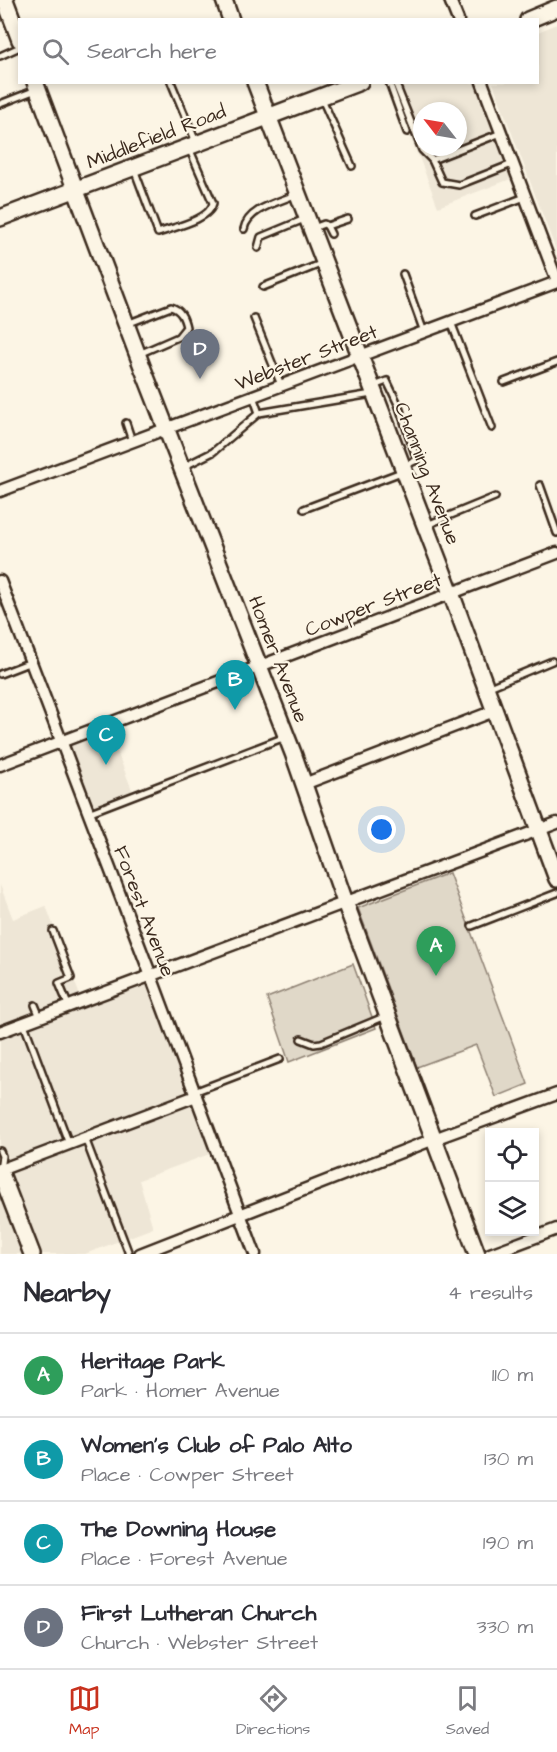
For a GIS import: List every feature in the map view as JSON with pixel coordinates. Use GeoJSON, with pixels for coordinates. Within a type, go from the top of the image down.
{"type":"FeatureCollection","features":[{"type":"Feature","properties":{"kind":"street"},"geometry":{"type":"LineString","coordinates":[[5,0],[18,35]]}},
{"type":"Feature","properties":{"kind":"street"},"geometry":{"type":"LineString","coordinates":[[224,0],[230,18]]}},
{"type":"Feature","properties":{"kind":"street"},"geometry":{"type":"LineString","coordinates":[[450,0],[457,18]]}},
{"type":"Feature","properties":{"kind":"street"},"geometry":{"type":"LineString","coordinates":[[533,18],[557,8]]}},
{"type":"Feature","properties":{"kind":"street","name":"Channing Avenue"},"geometry":{"type":"LineString","coordinates":[[256,84],[298,194],[315,224],[325,262],[557,879]]}},
{"type":"Feature","properties":{"kind":"street","name":"Middlefield Road"},"geometry":{"type":"LineString","coordinates":[[0,218],[355,84]]}},
{"type":"Feature","properties":{"kind":"street"},"geometry":{"type":"LineString","coordinates":[[483,84],[557,281]]}},
{"type":"Feature","properties":{"kind":"street","name":"Homer Avenue"},"geometry":{"type":"LineString","coordinates":[[36,86],[304,784],[345,903],[477,1254]]}},
{"type":"Feature","properties":{"kind":"street","name":"Webster Street"},"geometry":{"type":"LineString","coordinates":[[0,491],[557,281]]}},
{"type":"Feature","properties":{"kind":"street","name":"Cowper Street"},"geometry":{"type":"LineString","coordinates":[[0,765],[557,553]]}},
{"type":"Feature","properties":{"kind":"street","name":"Forest Avenue"},"geometry":{"type":"LineString","coordinates":[[0,581],[60,742],[152,976],[255,1254]]}},
{"type":"Feature","properties":{"kind":"street"},"geometry":{"type":"LineString","coordinates":[[304,784],[494,711]]}},
{"type":"Feature","properties":{"kind":"street"},"geometry":{"type":"LineString","coordinates":[[0,1032],[557,823]]}},
{"type":"Feature","properties":{"kind":"street"},"geometry":{"type":"LineString","coordinates":[[32,1254],[0,1170],[195,1094]]}},
{"type":"Feature","properties":{"kind":"street"},"geometry":{"type":"LineString","coordinates":[[142,1254],[434,1139],[557,1094]]}},
{"type":"Feature","properties":{"kind":"street"},"geometry":{"type":"LineString","coordinates":[[490,1254],[557,1229]]}},
{"type":"Feature","properties":{"kind":"lane"},"geometry":{"type":"LineString","coordinates":[[0,56],[18,48]]}},
{"type":"Feature","properties":{"kind":"lane"},"geometry":{"type":"LineString","coordinates":[[134,167],[158,233],[206,216],[213,207],[172,84]]}},
{"type":"Feature","properties":{"kind":"lane"},"geometry":{"type":"LineString","coordinates":[[390,84],[407,132]]}},
{"type":"Feature","properties":{"kind":"lane"},"geometry":{"type":"LineString","coordinates":[[396,84],[422,150],[432,160],[442,182],[459,185],[512,164]]}},
{"type":"Feature","properties":{"kind":"lane"},"geometry":{"type":"LineString","coordinates":[[0,104],[36,86]]}},
{"type":"Feature","properties":{"kind":"lane"},"geometry":{"type":"LineString","coordinates":[[321,97],[352,166]]}},
{"type":"Feature","properties":{"kind":"lane"},"geometry":{"type":"LineString","coordinates":[[432,160],[501,133]]}},
{"type":"Feature","properties":{"kind":"lane"},"geometry":{"type":"LineString","coordinates":[[244,229],[245,223],[254,213],[298,194]]}},
{"type":"Feature","properties":{"kind":"lane"},"geometry":{"type":"LineString","coordinates":[[475,216],[525,197]]}},
{"type":"Feature","properties":{"kind":"lane"},"geometry":{"type":"LineString","coordinates":[[258,248],[261,237],[348,219]]}},
{"type":"Feature","properties":{"kind":"lane"},"geometry":{"type":"LineString","coordinates":[[315,224],[331,234]]}},
{"type":"Feature","properties":{"kind":"lane"},"geometry":{"type":"LineString","coordinates":[[263,287],[325,262]]}},
{"type":"Feature","properties":{"kind":"lane"},"geometry":{"type":"LineString","coordinates":[[403,273],[424,332]]}},
{"type":"Feature","properties":{"kind":"lane"},"geometry":{"type":"LineString","coordinates":[[126,324],[171,308],[179,311],[184,321],[186,327],[178,337],[137,354]]}},
{"type":"Feature","properties":{"kind":"lane"},"geometry":{"type":"LineString","coordinates":[[254,318],[281,385]]}},
{"type":"Feature","properties":{"kind":"lane"},"geometry":{"type":"LineString","coordinates":[[451,322],[492,428]]}},
{"type":"Feature","properties":{"kind":"lane"},"geometry":{"type":"LineString","coordinates":[[504,382],[557,362]]}},
{"type":"Feature","properties":{"kind":"lane"},"geometry":{"type":"LineString","coordinates":[[182,468],[213,452],[259,413],[364,397],[374,390]]}},
{"type":"Feature","properties":{"kind":"lane"},"geometry":{"type":"LineString","coordinates":[[253,396],[259,413]]}},
{"type":"Feature","properties":{"kind":"lane"},"geometry":{"type":"LineString","coordinates":[[126,423],[132,441]]}},
{"type":"Feature","properties":{"kind":"lane"},"geometry":{"type":"LineString","coordinates":[[304,509],[404,469]]}},
{"type":"Feature","properties":{"kind":"lane"},"geometry":{"type":"LineString","coordinates":[[540,485],[557,533]]}},
{"type":"Feature","properties":{"kind":"lane"},"geometry":{"type":"LineString","coordinates":[[425,525],[495,497]]}},
{"type":"Feature","properties":{"kind":"lane"},"geometry":{"type":"LineString","coordinates":[[486,689],[552,661]]}},
{"type":"Feature","properties":{"kind":"lane"},"geometry":{"type":"LineString","coordinates":[[0,674],[31,662]]}},
{"type":"Feature","properties":{"kind":"lane"},"geometry":{"type":"LineString","coordinates":[[88,813],[286,737]]}},
{"type":"Feature","properties":{"kind":"lane"},"geometry":{"type":"LineString","coordinates":[[472,926],[557,893]]}},
{"type":"Feature","properties":{"kind":"lane"},"geometry":{"type":"LineString","coordinates":[[52,931],[71,978],[59,982],[69,1007]]}},
{"type":"Feature","properties":{"kind":"lane"},"geometry":{"type":"LineString","coordinates":[[35,1005],[40,1017]]}},
{"type":"Feature","properties":{"kind":"lane"},"geometry":{"type":"LineString","coordinates":[[301,1039],[314,1044],[321,1043],[387,1015]]}},
{"type":"Feature","properties":{"kind":"lane"},"geometry":{"type":"LineString","coordinates":[[24,1024],[69,1144]]}},
{"type":"Feature","properties":{"kind":"lane"},"geometry":{"type":"LineString","coordinates":[[195,1094],[280,1059]]}},
{"type":"Feature","properties":{"kind":"lane"},"geometry":{"type":"LineString","coordinates":[[85,1138],[129,1254]]}},
{"type":"Feature","properties":{"kind":"lane"},"geometry":{"type":"LineString","coordinates":[[0,1150],[2,1156],[0,1170]]}},
{"type":"Feature","properties":{"kind":"shaded area"},"geometry":{"type":"Polygon","coordinates":[[[557,24],[557,253],[493,84],[539,84],[539,32],[557,24]]]}},
{"type":"Feature","properties":{"kind":"shaded area"},"geometry":{"type":"Polygon","coordinates":[[[391,84],[480,84],[513,178],[438,207],[419,156],[467,156],[467,102],[413,102],[413,141],[391,84]]]}},
{"type":"Feature","properties":{"kind":"shaded area"},"geometry":{"type":"Polygon","coordinates":[[[107,726],[134,795],[88,813],[60,742],[107,726]]]}},
{"type":"Feature","properties":{"kind":"shaded area"},"geometry":{"type":"Polygon","coordinates":[[[449,873],[528,1084],[496,1097],[476,1045],[417,1067],[358,908],[449,873]]]}},
{"type":"Feature","properties":{"kind":"shaded area"},"geometry":{"type":"Polygon","coordinates":[[[0,885],[13,919],[46,906],[82,1001],[151,976],[215,1152],[139,1180],[153,1228],[85,1254],[0,1254],[0,885]]]}},
{"type":"Feature","properties":{"kind":"shaded area"},"geometry":{"type":"Polygon","coordinates":[[[353,964],[376,1028],[289,1062],[267,998],[353,964]]]}},
{"type":"Feature","properties":{"kind":"place","name":"First Lutheran Church"},"geometry":{"type":"Point","coordinates":[200,379]}},
{"type":"Feature","properties":{"kind":"place","name":"Women's Club of Palo Alto"},"geometry":{"type":"Point","coordinates":[235,710]}},
{"type":"Feature","properties":{"kind":"place","name":"The Downing House"},"geometry":{"type":"Point","coordinates":[106,765]}},
{"type":"Feature","properties":{"kind":"place","name":"Heritage Park"},"geometry":{"type":"Point","coordinates":[436,976]}}]}
